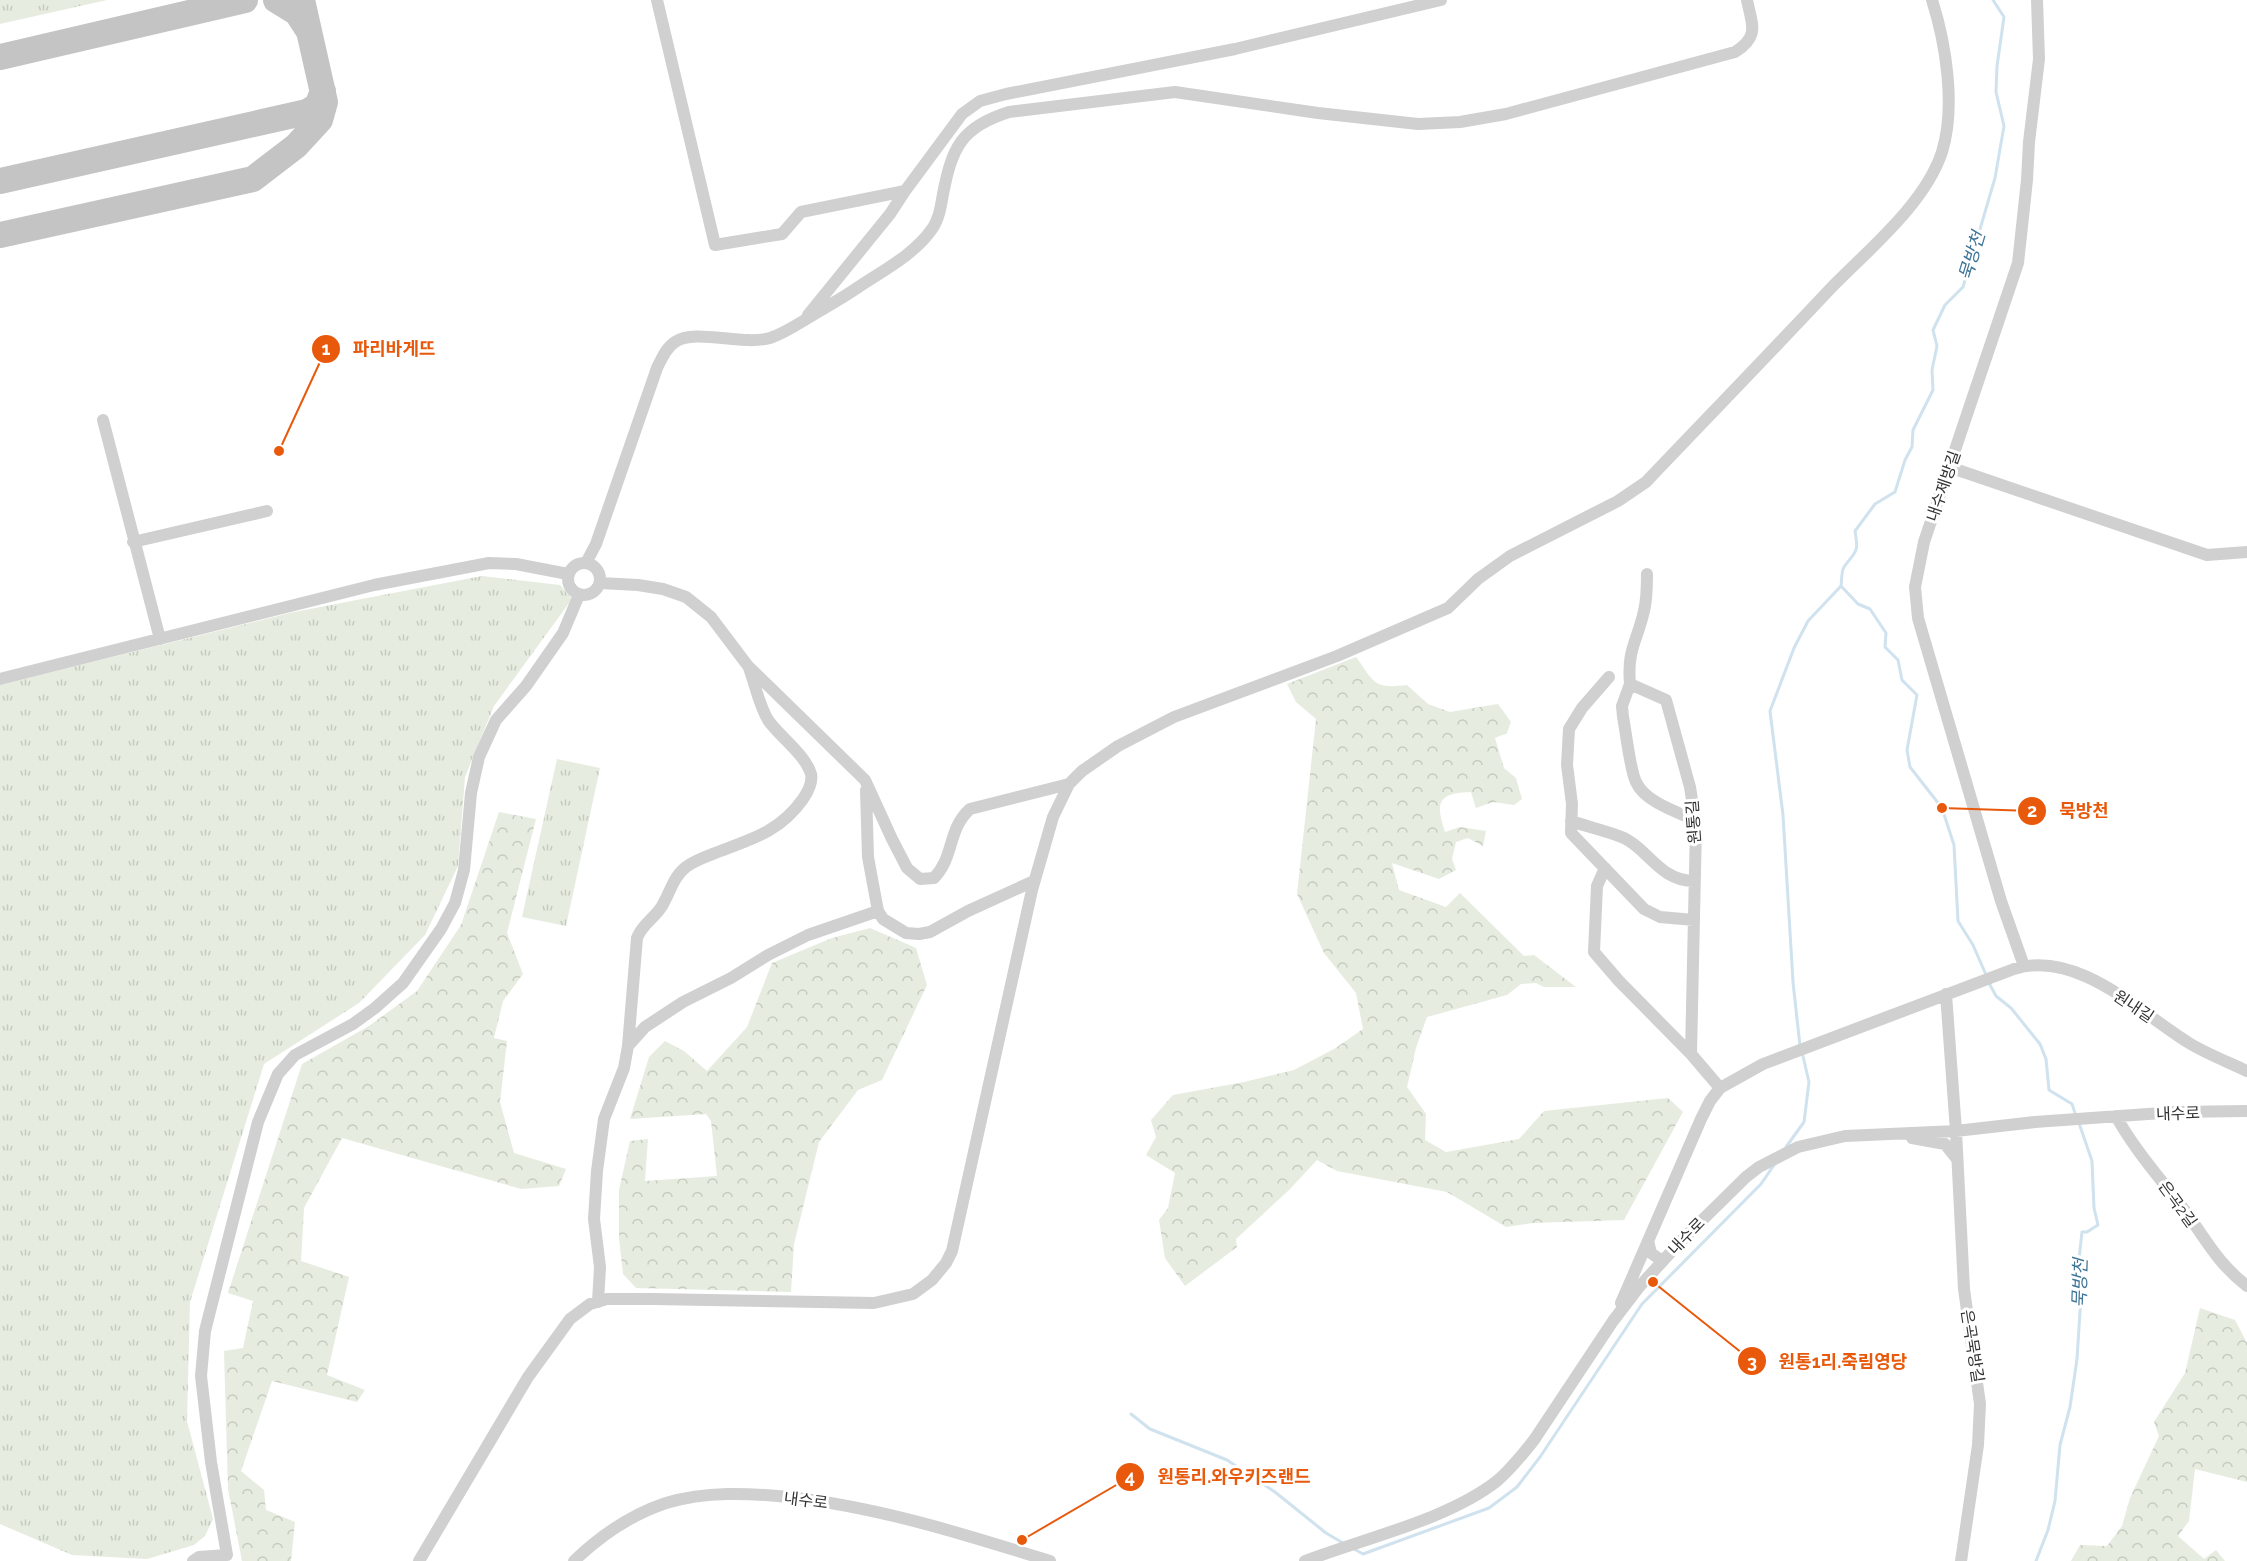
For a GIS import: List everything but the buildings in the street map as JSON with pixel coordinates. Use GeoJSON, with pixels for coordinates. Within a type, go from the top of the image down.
{"type":"FeatureCollection","features":[{"type":"Feature","properties":{"kind":"street"},"geometry":{"type":"LineString","coordinates":[[657,0],[715,245],[782,234],[801,212],[905,191]]}},
{"type":"Feature","properties":{"kind":"street"},"geometry":{"type":"LineString","coordinates":[[803,321],[890,214],[962,114],[980,101],[1235,49],[1442,0]]}},
{"type":"Feature","properties":{"kind":"street"},"geometry":{"type":"LineString","coordinates":[[586,563],[596,544],[657,368],[666,350],[676,341],[690,336],[756,341],[782,333],[850,293],[912,250],[934,227],[939,214],[948,165],[956,149],[969,132],[987,119],[1009,112],[1175,92],[1318,114],[1418,124],[1460,122],[1506,114],[1736,52],[1748,44],[1753,29],[1746,0]]}},
{"type":"Feature","properties":{"kind":"street"},"geometry":{"type":"LineString","coordinates":[[419,1561],[528,1377],[570,1319],[590,1304],[607,1299],[874,1303],[913,1294],[932,1280],[946,1263],[952,1251],[1034,881],[1053,817],[1069,784],[1082,771],[1118,746],[1174,717],[1336,656],[1448,608],[1478,579],[1510,556],[1618,501],[1647,482],[1896,223],[1932,175],[1942,152],[1946,131],[1948,84],[1940,25],[1932,0]]}},
{"type":"Feature","properties":{"kind":"street","name":"내수제방길"},"geometry":{"type":"LineString","coordinates":[[2019,968],[1918,618],[1915,587],[1919,560],[2012,286],[2021,244],[2028,180],[2029,142],[2039,59],[2037,0]]}},
{"type":"Feature","properties":{"kind":"street"},"geometry":{"type":"LineString","coordinates":[[103,420],[160,639]]}},
{"type":"Feature","properties":{"kind":"street"},"geometry":{"type":"LineString","coordinates":[[1949,467],[2207,555],[2247,552]]}},
{"type":"Feature","properties":{"kind":"street"},"geometry":{"type":"LineString","coordinates":[[134,542],[267,511]]}},
{"type":"Feature","properties":{"kind":"street"},"geometry":{"type":"LineString","coordinates":[[0,679],[374,585],[489,563],[516,564],[568,574]]}},
{"type":"Feature","properties":{"kind":"street"},"geometry":{"type":"LineString","coordinates":[[586,563],[591,564],[599,572],[600,583],[594,592],[579,595],[568,584],[568,574],[575,565],[586,563]]}},
{"type":"Feature","properties":{"kind":"street"},"geometry":{"type":"LineString","coordinates":[[1647,574],[1644,614],[1629,657],[1630,684],[1622,706],[1635,782],[1654,800],[1695,820]]}},
{"type":"Feature","properties":{"kind":"street"},"geometry":{"type":"LineString","coordinates":[[600,583],[663,589],[686,597],[711,617],[748,666],[865,780],[907,868],[920,879],[934,878],[943,869],[960,818],[970,808],[1069,784]]}},
{"type":"Feature","properties":{"kind":"street"},"geometry":{"type":"LineString","coordinates":[[193,1561],[199,1557],[227,1558],[211,1462],[201,1376],[205,1330],[258,1122],[278,1074],[289,1061],[313,1044],[352,1024],[375,1008],[403,983],[441,929],[455,903],[464,870],[471,793],[478,757],[496,720],[526,686],[563,633],[579,595]]}},
{"type":"Feature","properties":{"kind":"street"},"geometry":{"type":"LineString","coordinates":[[597,1302],[600,1267],[594,1219],[599,1161],[604,1119],[624,1068],[628,1046],[637,938],[640,928],[662,908],[675,879],[686,868],[706,856],[748,841],[775,827],[788,818],[806,794],[810,784],[811,774],[803,760],[768,718],[748,666]]}},
{"type":"Feature","properties":{"kind":"street"},"geometry":{"type":"LineString","coordinates":[[1608,677],[1582,708],[1569,729],[1567,765],[1572,804],[1571,833],[1574,839],[1644,909],[1660,917],[1694,920]]}},
{"type":"Feature","properties":{"kind":"street","name":"원통길"},"geometry":{"type":"LineString","coordinates":[[1630,684],[1666,700],[1690,787],[1695,820],[1691,1054]]}},
{"type":"Feature","properties":{"kind":"street"},"geometry":{"type":"LineString","coordinates":[[865,780],[868,856],[878,911],[883,919],[899,929],[906,933],[930,932],[968,911],[1034,881]]}},
{"type":"Feature","properties":{"kind":"street"},"geometry":{"type":"LineString","coordinates":[[1571,821],[1625,838],[1662,870],[1688,881],[1695,881]]}},
{"type":"Feature","properties":{"kind":"street"},"geometry":{"type":"LineString","coordinates":[[1605,868],[1597,886],[1594,952],[1619,981],[1691,1054],[1720,1088],[1701,1119],[1613,1321]]}},
{"type":"Feature","properties":{"kind":"street"},"geometry":{"type":"LineString","coordinates":[[628,1046],[645,1027],[683,1002],[731,978],[768,954],[808,935],[878,911]]}},
{"type":"Feature","properties":{"kind":"street","name":"원내길"},"geometry":{"type":"LineString","coordinates":[[1720,1088],[1763,1064],[1949,993],[2019,968],[2050,965],[2067,968],[2086,976],[2190,1043],[2247,1071]]}},
{"type":"Feature","properties":{"kind":"street","name":"은곡묵방길"},"geometry":{"type":"LineString","coordinates":[[1949,993],[1964,1289],[1980,1404],[1978,1445],[1961,1561]]}},
{"type":"Feature","properties":{"kind":"street","name":"내수로"},"geometry":{"type":"LineString","coordinates":[[1305,1561],[1411,1524],[1462,1503],[1497,1480],[1534,1440],[1613,1321],[1662,1261],[1734,1188],[1765,1164],[1806,1144],[1845,1136],[1956,1131],[2035,1122],[2112,1117],[2247,1111]]}},
{"type":"Feature","properties":{"kind":"street","name":"은곡2길"},"geometry":{"type":"LineString","coordinates":[[2112,1117],[2184,1209],[2217,1258],[2247,1286]]}},
{"type":"Feature","properties":{"kind":"street"},"geometry":{"type":"LineString","coordinates":[[1887,1134],[1945,1144],[1957,1159]]}},
{"type":"Feature","properties":{"kind":"street"},"geometry":{"type":"LineString","coordinates":[[1648,1241],[1651,1253],[1662,1261]]}},
{"type":"Feature","properties":{"kind":"street","name":"내수로"},"geometry":{"type":"LineString","coordinates":[[574,1561],[613,1528],[649,1509],[693,1497],[730,1494],[805,1499],[878,1511],[1050,1561]]}},
{"type":"Feature","properties":{"kind":"green space"},"geometry":{"type":"Polygon","coordinates":[[[0,0],[107,0],[0,24],[0,0]]]}},
{"type":"Feature","properties":{"kind":"green space"},"geometry":{"type":"Polygon","coordinates":[[[482,576],[560,585],[572,599],[494,706],[465,777],[458,866],[425,935],[359,1003],[264,1064],[190,1302],[187,1421],[213,1519],[205,1536],[194,1545],[147,1559],[72,1555],[0,1524],[0,685],[294,612],[482,576]]]}},
{"type":"Feature","properties":{"kind":"green space"},"geometry":{"type":"Polygon","coordinates":[[[1356,657],[1372,678],[1381,685],[1407,685],[1428,704],[1450,712],[1498,704],[1511,722],[1507,733],[1495,738],[1504,768],[1516,778],[1522,799],[1514,805],[1493,802],[1476,808],[1471,792],[1446,797],[1440,806],[1445,832],[1460,827],[1486,831],[1483,846],[1468,838],[1456,842],[1452,859],[1456,870],[1439,879],[1392,863],[1399,890],[1446,907],[1460,893],[1524,956],[1534,955],[1576,987],[1544,987],[1536,983],[1521,984],[1507,995],[1427,1017],[1416,1048],[1407,1087],[1426,1114],[1425,1140],[1446,1152],[1519,1139],[1544,1111],[1668,1098],[1683,1112],[1624,1220],[1533,1223],[1506,1227],[1447,1192],[1337,1171],[1317,1160],[1289,1190],[1236,1239],[1237,1247],[1185,1286],[1165,1258],[1159,1220],[1168,1208],[1175,1173],[1146,1155],[1156,1137],[1151,1120],[1173,1095],[1294,1070],[1334,1049],[1363,1029],[1356,993],[1324,953],[1297,894],[1316,719],[1296,702],[1287,684],[1356,657]]]}},
{"type":"Feature","properties":{"kind":"green space"},"geometry":{"type":"Polygon","coordinates":[[[557,759],[600,768],[566,926],[522,917],[557,759]]]}},
{"type":"Feature","properties":{"kind":"green space"},"geometry":{"type":"Polygon","coordinates":[[[499,812],[536,819],[507,933],[523,974],[503,1001],[494,1038],[507,1041],[500,1102],[514,1153],[566,1169],[559,1186],[521,1189],[342,1138],[304,1208],[301,1261],[349,1277],[327,1375],[365,1390],[357,1402],[272,1381],[241,1471],[264,1490],[266,1510],[295,1522],[291,1561],[242,1561],[228,1489],[224,1351],[243,1348],[253,1301],[228,1293],[302,1064],[369,1026],[417,991],[461,925],[499,812]]]}},
{"type":"Feature","properties":{"kind":"green space"},"geometry":{"type":"Polygon","coordinates":[[[870,928],[916,948],[927,985],[882,1080],[858,1090],[819,1142],[794,1244],[791,1292],[636,1288],[623,1274],[619,1238],[619,1190],[630,1141],[648,1139],[645,1181],[717,1176],[711,1121],[706,1114],[630,1119],[649,1057],[665,1041],[684,1051],[707,1071],[747,1027],[772,963],[832,938],[870,928]]]}},
{"type":"Feature","properties":{"kind":"green space"},"geometry":{"type":"Polygon","coordinates":[[[2200,1308],[2235,1320],[2247,1343],[2247,1482],[2195,1469],[2189,1521],[2178,1536],[2204,1559],[2216,1550],[2225,1561],[2071,1561],[2080,1545],[2107,1546],[2122,1526],[2130,1498],[2159,1436],[2154,1422],[2185,1373],[2200,1308]]]}},
{"type":"Feature","properties":{"kind":"waterway","name":"묵방천"},"geometry":{"type":"LineString","coordinates":[[1987,977],[1973,945],[1958,921],[1954,845],[1942,808],[1910,767],[1907,750],[1917,695],[1902,680],[1898,660],[1885,647],[1886,633],[1870,609],[1858,604],[1841,586],[1843,569],[1856,548],[1855,531],[1875,504],[1895,492],[1905,460],[1912,447],[1913,430],[1933,390],[1932,370],[1937,346],[1933,330],[1945,305],[1963,287],[1995,178],[2004,126],[1996,92],[2004,17],[1993,0]]}},
{"type":"Feature","properties":{"kind":"waterway"},"geometry":{"type":"LineString","coordinates":[[1800,1046],[1793,982],[1783,815],[1770,711],[1794,648],[1808,621],[1841,586]]}},
{"type":"Feature","properties":{"kind":"waterway","name":"묵방천"},"geometry":{"type":"LineString","coordinates":[[1989,983],[1996,996],[2011,1008],[2040,1044],[2046,1059],[2049,1090],[2072,1104],[2076,1116]]}},
{"type":"Feature","properties":{"kind":"waterway"},"geometry":{"type":"LineString","coordinates":[[1786,1147],[1804,1122],[1809,1082],[1802,1052]]}},
{"type":"Feature","properties":{"kind":"waterway","name":"묵방천"},"geometry":{"type":"LineString","coordinates":[[2036,1561],[2048,1530],[2055,1501],[2060,1445],[2070,1407],[2077,1359],[2082,1280],[2079,1259],[2082,1232],[2087,1232],[2098,1225],[2094,1208],[2092,1161],[2079,1123]]}},
{"type":"Feature","properties":{"kind":"waterway"},"geometry":{"type":"LineString","coordinates":[[1354,1549],[1363,1554],[1489,1508],[1517,1487],[1540,1457],[1642,1304],[1761,1184],[1774,1165]]}},
{"type":"Feature","properties":{"kind":"waterway"},"geometry":{"type":"LineString","coordinates":[[1131,1414],[1150,1429],[1227,1460],[1275,1492],[1326,1533],[1343,1543]]}},
{"type":"Feature","properties":{"kind":"taxiway"},"geometry":{"type":"LineString","coordinates":[[0,57],[245,0]]}},
{"type":"Feature","properties":{"kind":"taxiway"},"geometry":{"type":"LineString","coordinates":[[276,0],[297,13],[308,30]]}},
{"type":"Feature","properties":{"kind":"taxiway"},"geometry":{"type":"LineString","coordinates":[[0,235],[253,179],[296,146],[320,120],[325,102],[302,0]]}},
{"type":"Feature","properties":{"kind":"taxiway"},"geometry":{"type":"LineString","coordinates":[[0,181],[307,112],[317,106],[323,91]]}},
{"type":"Feature","properties":{"kind":"place","name":"파리바게뜨"},"geometry":{"type":"Point","coordinates":[279,451]}},
{"type":"Feature","properties":{"kind":"place","name":"묵방천"},"geometry":{"type":"Point","coordinates":[1942,808]}},
{"type":"Feature","properties":{"kind":"place","name":"원통1리.죽림영당"},"geometry":{"type":"Point","coordinates":[1653,1282]}},
{"type":"Feature","properties":{"kind":"place","name":"원통리.와우키즈랜드"},"geometry":{"type":"Point","coordinates":[1022,1540]}}]}
